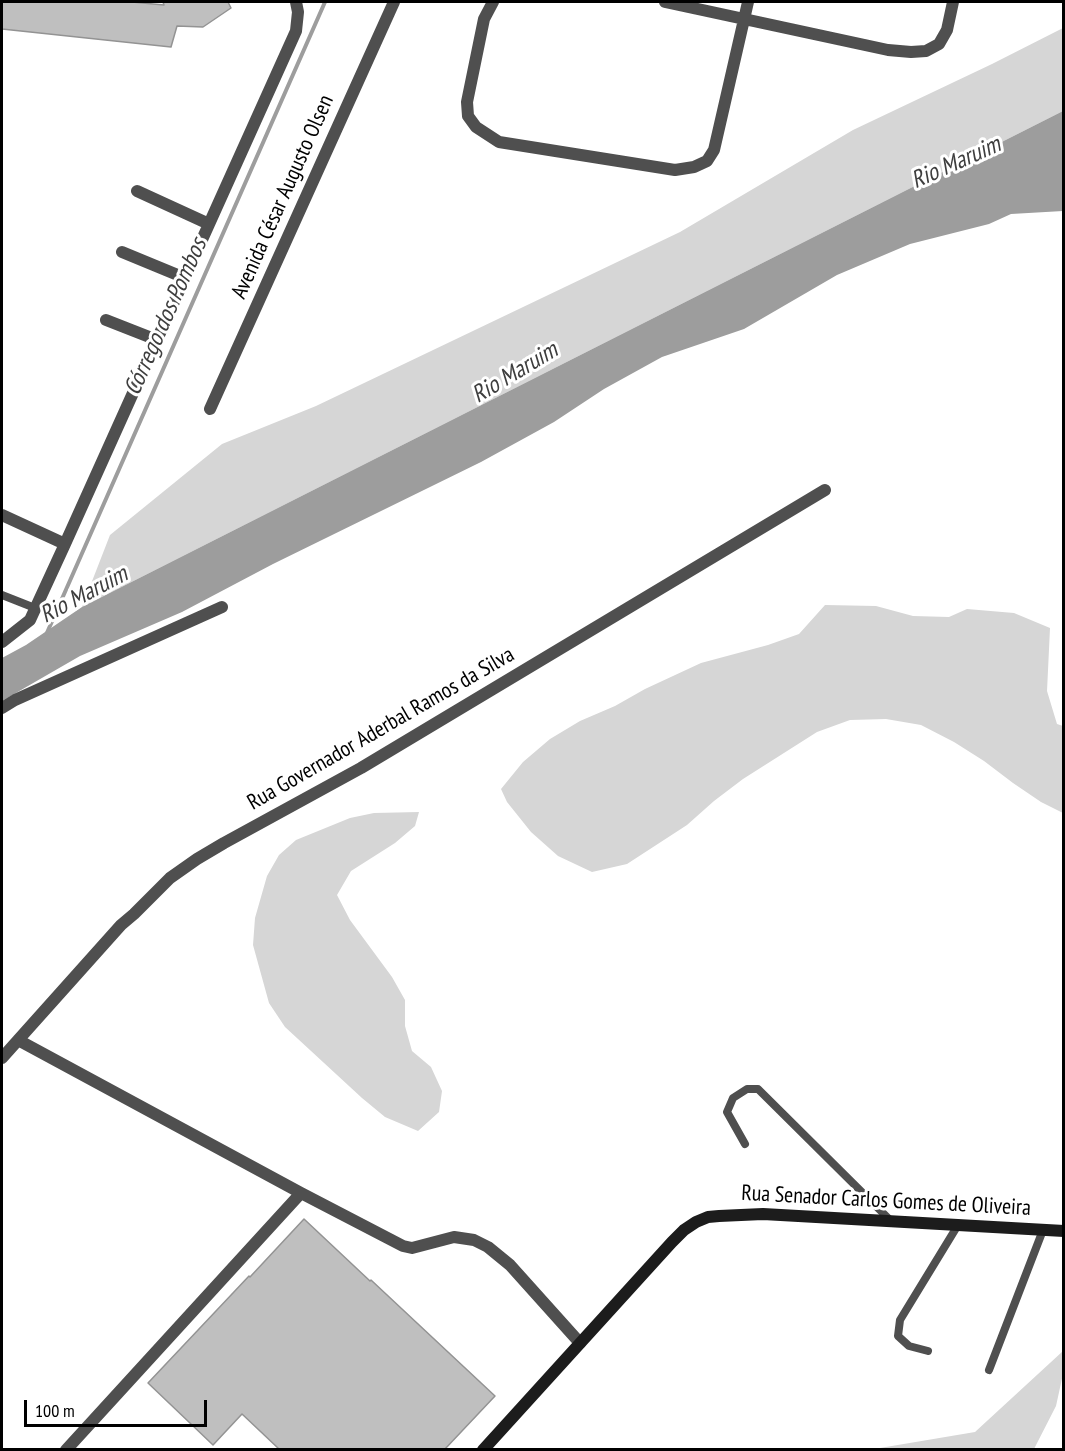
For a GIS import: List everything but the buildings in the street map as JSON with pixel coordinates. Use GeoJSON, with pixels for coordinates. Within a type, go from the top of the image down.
{"type":"FeatureCollection","features":[{"type":"Feature","properties":{"kind":"main road","name":"Rua Senador Carlos Gomes de Oliveira"},"geometry":{"type":"LineString","coordinates":[[483,1449],[672,1242],[684,1230],[708,1217],[763,1214],[1064,1231]]}},
{"type":"Feature","properties":{"kind":"street"},"geometry":{"type":"LineString","coordinates":[[4,637],[30,620],[65,544],[296,31],[298,12],[296,2]]}},
{"type":"Feature","properties":{"kind":"street","name":"Avenida César Augusto Olsen"},"geometry":{"type":"LineString","coordinates":[[210,410],[394,2]]}},
{"type":"Feature","properties":{"kind":"street"},"geometry":{"type":"LineString","coordinates":[[493,2],[484,19],[467,102],[468,116],[476,127],[499,142],[675,170],[694,167],[707,160],[714,150],[748,2]]}},
{"type":"Feature","properties":{"kind":"street"},"geometry":{"type":"LineString","coordinates":[[665,2],[888,50],[911,52],[926,51],[939,44],[947,30],[953,2]]}},
{"type":"Feature","properties":{"kind":"street"},"geometry":{"type":"LineString","coordinates":[[137,191],[209,224]]}},
{"type":"Feature","properties":{"kind":"street"},"geometry":{"type":"LineString","coordinates":[[123,252],[185,278]]}},
{"type":"Feature","properties":{"kind":"street"},"geometry":{"type":"LineString","coordinates":[[106,320],[157,340]]}},
{"type":"Feature","properties":{"kind":"street","name":"Rua Governador Aderbal Ramos da Silva"},"geometry":{"type":"LineString","coordinates":[[2,1058],[121,925],[170,878],[196,859],[371,762],[825,490]]}},
{"type":"Feature","properties":{"kind":"street"},"geometry":{"type":"LineString","coordinates":[[2,515],[65,544]]}},
{"type":"Feature","properties":{"kind":"street"},"geometry":{"type":"LineString","coordinates":[[2,708],[15,700],[222,607]]}},
{"type":"Feature","properties":{"kind":"street"},"geometry":{"type":"LineString","coordinates":[[18,1040],[403,1246],[412,1248],[454,1237],[474,1240],[510,1265],[580,1343]]}},
{"type":"Feature","properties":{"kind":"street"},"geometry":{"type":"LineString","coordinates":[[66,1449],[301,1193]]}},
{"type":"Feature","properties":{"kind":"lane"},"geometry":{"type":"LineString","coordinates":[[2,595],[35,608]]}},
{"type":"Feature","properties":{"kind":"lane"},"geometry":{"type":"LineString","coordinates":[[746,1144],[727,1112],[733,1098],[747,1089],[758,1089],[891,1221]]}},
{"type":"Feature","properties":{"kind":"lane"},"geometry":{"type":"LineString","coordinates":[[928,1351],[909,1346],[898,1336],[900,1320],[958,1225]]}},
{"type":"Feature","properties":{"kind":"lane"},"geometry":{"type":"LineString","coordinates":[[989,1370],[1043,1230]]}},
{"type":"Feature","properties":{"kind":"shaded area"},"geometry":{"type":"Polygon","coordinates":[[[1063,28],[1063,111],[82,607],[110,535],[222,444],[316,406],[680,232],[853,130],[1063,28]]]}},
{"type":"Feature","properties":{"kind":"shaded area"},"geometry":{"type":"Polygon","coordinates":[[[1063,111],[1063,211],[1011,214],[989,224],[910,244],[837,275],[744,329],[662,357],[604,389],[554,422],[481,462],[273,564],[182,612],[80,656],[2,701],[2,658],[26,645],[82,607],[1063,111]]]}},
{"type":"Feature","properties":{"kind":"shaded area"},"geometry":{"type":"Polygon","coordinates":[[[825,605],[876,606],[913,616],[949,617],[967,609],[1014,613],[1050,628],[1047,691],[1057,724],[1063,726],[1063,813],[1041,802],[954,742],[921,725],[886,719],[850,720],[817,732],[743,779],[687,825],[627,864],[592,872],[558,856],[531,832],[507,802],[501,789],[523,762],[550,739],[580,721],[701,663],[799,634],[825,605]]]}},
{"type":"Feature","properties":{"kind":"shaded area"},"geometry":{"type":"Polygon","coordinates":[[[419,812],[415,826],[395,843],[351,871],[337,895],[350,920],[392,977],[405,1000],[405,1026],[412,1051],[431,1067],[442,1091],[439,1112],[418,1131],[385,1117],[285,1027],[269,1003],[253,945],[255,918],[267,876],[279,855],[296,840],[350,818],[374,813],[419,812]]]}},
{"type":"Feature","properties":{"kind":"shaded area"},"geometry":{"type":"Polygon","coordinates":[[[1063,1351],[1063,1374],[1056,1406],[1034,1449],[874,1449],[975,1432],[1063,1351]]]}},
{"type":"Feature","properties":{"kind":"waterway","name":"Córrego dos Pombos"},"geometry":{"type":"LineString","coordinates":[[46,635],[325,2]]}},
{"type":"Feature","properties":{"kind":"water label","name":"Rio Maruim"},"geometry":{"type":"Point","coordinates":[956,163]}},
{"type":"Feature","properties":{"kind":"water label","name":"Rio Maruim"},"geometry":{"type":"Point","coordinates":[515,373]}},
{"type":"Feature","properties":{"kind":"water label","name":"Rio Maruim"},"geometry":{"type":"Point","coordinates":[84,595]}}]}
